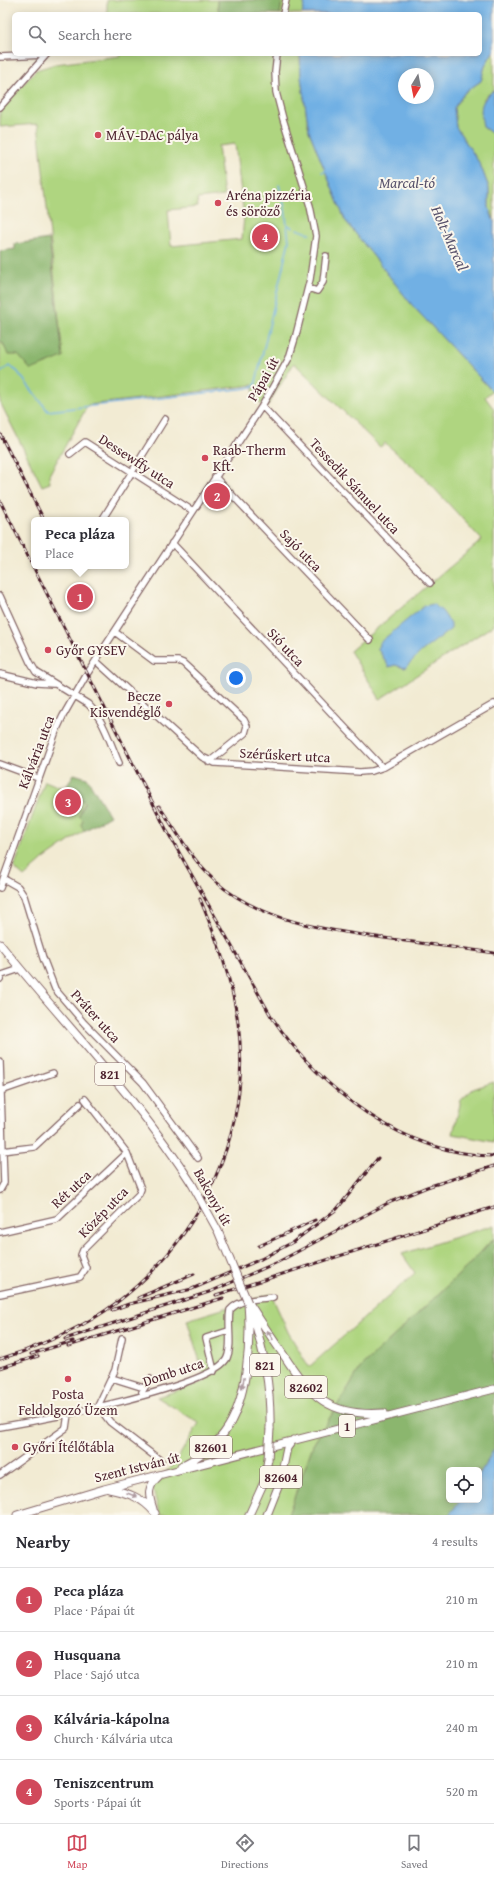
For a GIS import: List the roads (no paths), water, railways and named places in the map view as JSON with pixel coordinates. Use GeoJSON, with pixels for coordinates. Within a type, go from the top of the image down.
{"type":"FeatureCollection","features":[{"type":"Feature","properties":{"kind":"main road","name":"Bakonyi út"},"geometry":{"type":"LineString","coordinates":[[0,945],[142,1113],[171,1151],[192,1184],[218,1231],[248,1303],[259,1335],[267,1372],[270,1429],[268,1459],[264,1482],[249,1515]]}},
{"type":"Feature","properties":{"kind":"main road","name":"82602"},"geometry":{"type":"LineString","coordinates":[[248,1303],[297,1377],[322,1401],[337,1408],[353,1412],[371,1414],[400,1412]]}},
{"type":"Feature","properties":{"kind":"main road","name":"82601"},"geometry":{"type":"LineString","coordinates":[[164,1474],[205,1452],[217,1441],[230,1424],[237,1405],[248,1360],[250,1331],[248,1303]]}},
{"type":"Feature","properties":{"kind":"main road","name":"Szent István út"},"geometry":{"type":"LineString","coordinates":[[19,1515],[104,1489],[494,1389]]}},
{"type":"Feature","properties":{"kind":"main road","name":"82604"},"geometry":{"type":"LineString","coordinates":[[267,1515],[280,1482],[287,1448],[293,1440]]}},
{"type":"Feature","properties":{"kind":"main road"},"geometry":{"type":"LineString","coordinates":[[155,1514],[148,1492],[151,1485],[164,1474]]}},
{"type":"Feature","properties":{"kind":"main road"},"geometry":{"type":"LineString","coordinates":[[104,1489],[137,1497],[148,1504],[155,1514]]}},
{"type":"Feature","properties":{"kind":"street"},"geometry":{"type":"LineString","coordinates":[[283,12],[286,0]]}},
{"type":"Feature","properties":{"kind":"street"},"geometry":{"type":"LineString","coordinates":[[0,57],[23,56]]}},
{"type":"Feature","properties":{"kind":"street"},"geometry":{"type":"LineString","coordinates":[[0,107],[45,56]]}},
{"type":"Feature","properties":{"kind":"street","name":"Pápai út"},"geometry":{"type":"LineString","coordinates":[[87,674],[262,406],[289,358],[315,256],[315,222],[278,99],[275,72],[277,56]]}},
{"type":"Feature","properties":{"kind":"street"},"geometry":{"type":"LineString","coordinates":[[308,288],[317,291],[323,282],[326,256]]}},
{"type":"Feature","properties":{"kind":"street","name":"Tessedik Sámuel utca"},"geometry":{"type":"LineString","coordinates":[[262,406],[430,583]]}},
{"type":"Feature","properties":{"kind":"street"},"geometry":{"type":"LineString","coordinates":[[104,517],[164,419]]}},
{"type":"Feature","properties":{"kind":"street","name":"Dessewffy utca"},"geometry":{"type":"LineString","coordinates":[[70,454],[85,442],[193,510]]}},
{"type":"Feature","properties":{"kind":"street","name":"Sajó utca"},"geometry":{"type":"LineString","coordinates":[[215,478],[370,640]]}},
{"type":"Feature","properties":{"kind":"street","name":"Sió utca"},"geometry":{"type":"LineString","coordinates":[[172,543],[382,767]]}},
{"type":"Feature","properties":{"kind":"street"},"geometry":{"type":"LineString","coordinates":[[0,596],[36,672],[88,704],[94,710],[119,763]]}},
{"type":"Feature","properties":{"kind":"street"},"geometry":{"type":"LineString","coordinates":[[96,661],[209,762],[245,733],[247,726],[244,720],[183,663],[154,661],[115,632]]}},
{"type":"Feature","properties":{"kind":"street"},"geometry":{"type":"LineString","coordinates":[[0,674],[37,683],[55,684]]}},
{"type":"Feature","properties":{"kind":"street","name":"Kálvária utca"},"geometry":{"type":"LineString","coordinates":[[0,888],[38,778],[63,716],[87,674]]}},
{"type":"Feature","properties":{"kind":"street","name":"Szérűskert utca"},"geometry":{"type":"LineString","coordinates":[[209,762],[360,772],[372,771],[382,767],[494,704]]}},
{"type":"Feature","properties":{"kind":"street"},"geometry":{"type":"LineString","coordinates":[[0,764],[38,778]]}},
{"type":"Feature","properties":{"kind":"street","name":"Práter utca"},"geometry":{"type":"LineString","coordinates":[[4,879],[18,887],[24,896],[43,958],[56,989],[84,1023],[143,1083],[198,1158]]}},
{"type":"Feature","properties":{"kind":"street"},"geometry":{"type":"LineString","coordinates":[[0,979],[2,975],[20,970]]}},
{"type":"Feature","properties":{"kind":"street"},"geometry":{"type":"LineString","coordinates":[[0,1062],[4,1183],[0,1190]]}},
{"type":"Feature","properties":{"kind":"street"},"geometry":{"type":"LineString","coordinates":[[1,1091],[53,1074]]}},
{"type":"Feature","properties":{"kind":"street"},"geometry":{"type":"LineString","coordinates":[[85,1099],[128,1154]]}},
{"type":"Feature","properties":{"kind":"street"},"geometry":{"type":"LineString","coordinates":[[2,1151],[34,1147],[80,1104]]}},
{"type":"Feature","properties":{"kind":"street","name":"Rét utca"},"geometry":{"type":"LineString","coordinates":[[0,1232],[57,1219],[128,1154]]}},
{"type":"Feature","properties":{"kind":"street","name":"Közép utca"},"geometry":{"type":"LineString","coordinates":[[0,1294],[80,1277],[86,1268],[81,1255],[83,1250],[138,1194],[141,1189],[128,1154]]}},
{"type":"Feature","properties":{"kind":"street","name":"Domb utca"},"geometry":{"type":"LineString","coordinates":[[0,1427],[68,1414],[140,1395],[197,1378],[214,1371],[227,1359],[229,1349],[228,1331],[230,1310],[235,1304],[257,1298],[273,1297]]}},
{"type":"Feature","properties":{"kind":"street","name":"Domb utca"},"geometry":{"type":"LineString","coordinates":[[214,1371],[206,1338],[228,1331]]}},
{"type":"Feature","properties":{"kind":"street"},"geometry":{"type":"LineString","coordinates":[[122,1338],[112,1378],[98,1406],[110,1422],[161,1462]]}},
{"type":"Feature","properties":{"kind":"street","name":"Domb utca"},"geometry":{"type":"LineString","coordinates":[[112,1378],[144,1388]]}},
{"type":"Feature","properties":{"kind":"street","name":"Domb utca"},"geometry":{"type":"LineString","coordinates":[[140,1395],[150,1379]]}},
{"type":"Feature","properties":{"kind":"street"},"geometry":{"type":"LineString","coordinates":[[0,1475],[66,1428],[68,1414]]}},
{"type":"Feature","properties":{"kind":"water","name":"Marcal-tó"},"geometry":{"type":"Polygon","coordinates":[[[305,0],[494,0],[494,50],[485,66],[481,81],[465,92],[454,108],[456,127],[480,164],[489,188],[489,207],[494,222],[494,393],[412,305],[345,220],[309,131],[301,77],[300,56],[482,56],[482,12],[302,12],[305,0]]]}},
{"type":"Feature","properties":{"kind":"water"},"geometry":{"type":"Polygon","coordinates":[[[494,90],[494,135],[483,127],[481,110],[483,102],[494,90]]]}},
{"type":"Feature","properties":{"kind":"water"},"geometry":{"type":"Polygon","coordinates":[[[433,604],[442,611],[451,624],[451,629],[422,651],[405,668],[395,665],[389,667],[378,649],[379,643],[424,606],[433,604]]]}},
{"type":"Feature","properties":{"kind":"water"},"geometry":{"type":"Polygon","coordinates":[[[494,1449],[494,1515],[449,1515],[459,1503],[482,1503],[482,1470],[494,1449]]]}},
{"type":"Feature","properties":{"kind":"waterway"},"geometry":{"type":"LineString","coordinates":[[322,172],[326,171]]}},
{"type":"Feature","properties":{"kind":"waterway"},"geometry":{"type":"LineString","coordinates":[[0,373],[9,366],[17,371],[48,411],[255,386],[289,241],[285,209],[279,185]]}},
{"type":"Feature","properties":{"kind":"waterway"},"geometry":{"type":"LineString","coordinates":[[288,225],[293,228]]}},
{"type":"Feature","properties":{"kind":"waterway"},"geometry":{"type":"LineString","coordinates":[[297,229],[310,234]]}},
{"type":"Feature","properties":{"kind":"railway"},"geometry":{"type":"LineString","coordinates":[[0,434],[42,517]]}},
{"type":"Feature","properties":{"kind":"railway"},"geometry":{"type":"LineString","coordinates":[[0,501],[31,562]]}},
{"type":"Feature","properties":{"kind":"railway"},"geometry":{"type":"LineString","coordinates":[[34,569],[167,831],[271,1016],[291,1043],[314,1069],[339,1092],[367,1113],[396,1130],[427,1144],[460,1152],[494,1156]]}},
{"type":"Feature","properties":{"kind":"railway"},"geometry":{"type":"LineString","coordinates":[[159,806],[192,855],[207,873],[234,895],[254,907],[276,916],[322,928],[494,953]]}},
{"type":"Feature","properties":{"kind":"railway"},"geometry":{"type":"LineString","coordinates":[[17,1354],[56,1338],[93,1319],[116,1303],[146,1277],[173,1247],[196,1214],[214,1179],[228,1142],[237,1103],[241,1063],[238,1023],[232,991],[218,945],[200,899]]}},
{"type":"Feature","properties":{"kind":"railway"},"geometry":{"type":"LineString","coordinates":[[112,1310],[129,1304],[192,1289],[261,1259],[293,1242],[337,1209],[378,1158]]}},
{"type":"Feature","properties":{"kind":"railway"},"geometry":{"type":"LineString","coordinates":[[65,1339],[212,1291],[278,1262],[388,1203],[427,1187],[494,1166]]}},
{"type":"Feature","properties":{"kind":"railway"},"geometry":{"type":"LineString","coordinates":[[216,1295],[494,1207]]}},
{"type":"Feature","properties":{"kind":"railway"},"geometry":{"type":"LineString","coordinates":[[259,1246],[315,1220]]}},
{"type":"Feature","properties":{"kind":"railway"},"geometry":{"type":"LineString","coordinates":[[138,1298],[194,1274]]}},
{"type":"Feature","properties":{"kind":"railway"},"geometry":{"type":"LineString","coordinates":[[68,1346],[223,1298]]}},
{"type":"Feature","properties":{"kind":"railway"},"geometry":{"type":"LineString","coordinates":[[31,1354],[73,1341]]}},
{"type":"Feature","properties":{"kind":"railway"},"geometry":{"type":"LineString","coordinates":[[0,1359],[21,1352]]}},
{"type":"Feature","properties":{"kind":"railway"},"geometry":{"type":"LineString","coordinates":[[0,1368],[38,1356]]}},
{"type":"Feature","properties":{"kind":"place","name":"MÁV-DAC pálya"},"geometry":{"type":"Point","coordinates":[98,135]}},
{"type":"Feature","properties":{"kind":"place","name":"Aréna pizzéria és söröző"},"geometry":{"type":"Point","coordinates":[218,203]}},
{"type":"Feature","properties":{"kind":"place","name":"Teniszcentrum"},"geometry":{"type":"Point","coordinates":[265,237]}},
{"type":"Feature","properties":{"kind":"place","name":"Raab-Therm Kft."},"geometry":{"type":"Point","coordinates":[205,458]}},
{"type":"Feature","properties":{"kind":"place","name":"Husquana"},"geometry":{"type":"Point","coordinates":[217,496]}},
{"type":"Feature","properties":{"kind":"place","name":"Peca pláza"},"geometry":{"type":"Point","coordinates":[80,597]}},
{"type":"Feature","properties":{"kind":"place","name":"Győr GYSEV"},"geometry":{"type":"Point","coordinates":[48,650]}},
{"type":"Feature","properties":{"kind":"place","name":"Becze Kisvendéglő"},"geometry":{"type":"Point","coordinates":[169,704]}},
{"type":"Feature","properties":{"kind":"place","name":"Kálvária-kápolna"},"geometry":{"type":"Point","coordinates":[68,802]}},
{"type":"Feature","properties":{"kind":"place","name":"Posta Feldolgozó Üzem"},"geometry":{"type":"Point","coordinates":[68,1379]}},
{"type":"Feature","properties":{"kind":"place","name":"Győri Ítélőtábla"},"geometry":{"type":"Point","coordinates":[15,1447]}},
{"type":"Feature","properties":{"kind":"water label","name":"Holt-Marcal"},"geometry":{"type":"Point","coordinates":[450,238]}}]}
